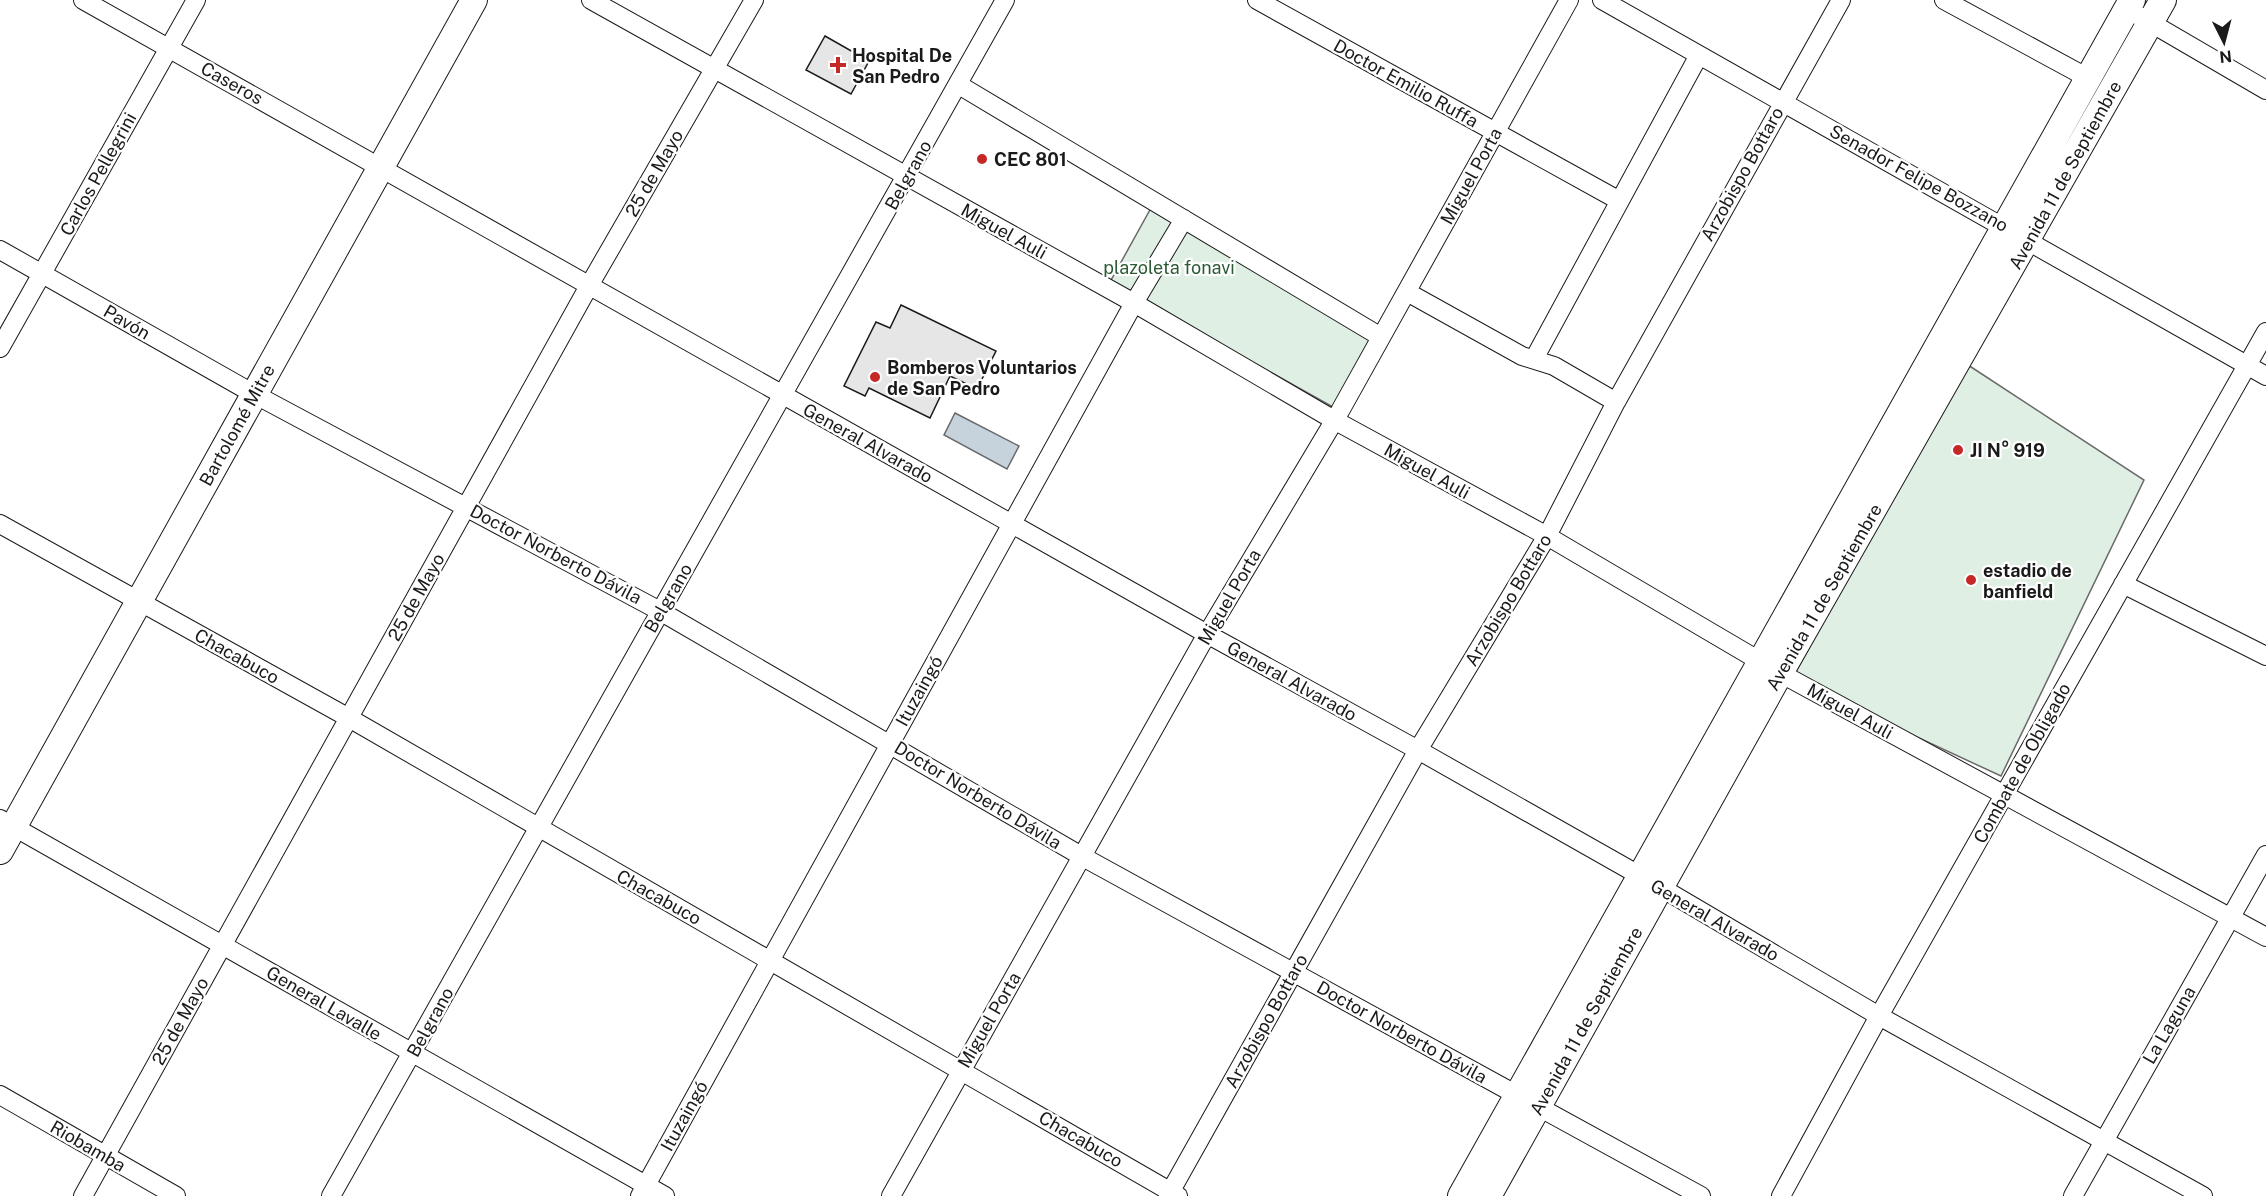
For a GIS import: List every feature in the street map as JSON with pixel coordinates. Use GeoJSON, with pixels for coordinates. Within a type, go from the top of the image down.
{"type":"FeatureCollection","features":[{"type":"Feature","properties":{"kind":"main road","name":"Bartolomé Mitre"},"geometry":{"type":"LineString","coordinates":[[0,851],[7,823],[139,602],[474,0]]}},
{"type":"Feature","properties":{"kind":"main road","name":"Avenida 11 de Septiembre"},"geometry":{"type":"LineString","coordinates":[[1770,668],[2029,240],[2163,0]]}},
{"type":"Feature","properties":{"kind":"main road","name":"Avenida 11 de Septiembre"},"geometry":{"type":"LineString","coordinates":[[1461,1196],[1527,1101],[1770,668],[2005,226],[2130,5]]}},
{"type":"Feature","properties":{"kind":"main road","name":"Avenida 11 de Septiembre"},"geometry":{"type":"LineString","coordinates":[[1488,1196],[1527,1101]]}},
{"type":"Feature","properties":{"kind":"street","name":"Caseros"},"geometry":{"type":"LineString","coordinates":[[83,0],[381,166]]}},
{"type":"Feature","properties":{"kind":"street","name":"Carlos Pellegrini"},"geometry":{"type":"LineString","coordinates":[[0,348],[196,0]]}},
{"type":"Feature","properties":{"kind":"street","name":"Miguel Auli"},"geometry":{"type":"LineString","coordinates":[[591,0],[1134,303],[1334,420],[1547,536],[1770,668],[2266,937]]}},
{"type":"Feature","properties":{"kind":"street","name":"25 de Mayo"},"geometry":{"type":"LineString","coordinates":[[82,1196],[590,284],[754,0]]}},
{"type":"Feature","properties":{"kind":"street","name":"Belgrano"},"geometry":{"type":"LineString","coordinates":[[331,1196],[536,828],[783,396],[1005,0]]}},
{"type":"Feature","properties":{"kind":"street","name":"Doctor Emilio Ruffa"},"geometry":{"type":"LineString","coordinates":[[1257,0],[1618,200]]}},
{"type":"Feature","properties":{"kind":"street","name":"Miguel Porta"},"geometry":{"type":"LineString","coordinates":[[891,1196],[960,1069],[1083,857],[1207,634],[1407,292],[1569,0]]}},
{"type":"Feature","properties":{"kind":"street","name":"Senador Felipe Bozzano"},"geometry":{"type":"LineString","coordinates":[[1602,0],[2005,226],[2266,376]]}},
{"type":"Feature","properties":{"kind":"street","name":"Arzobispo Bottaro"},"geometry":{"type":"LineString","coordinates":[[1172,1194],[1418,750],[1547,536],[1616,402],[1841,0]]}},
{"type":"Feature","properties":{"kind":"street"},"geometry":{"type":"LineString","coordinates":[[1944,0],[2088,78]]}},
{"type":"Feature","properties":{"kind":"street"},"geometry":{"type":"LineString","coordinates":[[2130,5],[2151,23],[2266,90]]}},
{"type":"Feature","properties":{"kind":"street"},"geometry":{"type":"LineString","coordinates":[[1534,359],[1618,200],[1699,55]]}},
{"type":"Feature","properties":{"kind":"street"},"geometry":{"type":"LineString","coordinates":[[959,84],[1381,337]]}},
{"type":"Feature","properties":{"kind":"street","name":"General Alvarado"},"geometry":{"type":"LineString","coordinates":[[381,166],[783,396],[1012,522],[1207,634],[1650,881],[1879,1016],[2203,1196]]}},
{"type":"Feature","properties":{"kind":"street","name":"Ituzaingó"},"geometry":{"type":"LineString","coordinates":[[643,1190],[1134,303],[1184,219]]}},
{"type":"Feature","properties":{"kind":"street","name":"Pavón"},"geometry":{"type":"LineString","coordinates":[[0,250],[254,394]]}},
{"type":"Feature","properties":{"kind":"street"},"geometry":{"type":"LineString","coordinates":[[1407,292],[1522,356],[1554,366],[1616,402]]}},
{"type":"Feature","properties":{"kind":"street","name":"Combate de Obligado"},"geometry":{"type":"LineString","coordinates":[[1781,1196],[1879,1016],[2266,332]]}},
{"type":"Feature","properties":{"kind":"street","name":"Doctor Norberto Dávila"},"geometry":{"type":"LineString","coordinates":[[254,394],[660,611],[1083,857],[1701,1196]]}},
{"type":"Feature","properties":{"kind":"street","name":"Chacabuco"},"geometry":{"type":"LineString","coordinates":[[0,524],[349,718],[536,828],[771,959],[1172,1194]]}},
{"type":"Feature","properties":{"kind":"street"},"geometry":{"type":"LineString","coordinates":[[2123,584],[2266,656]]}},
{"type":"Feature","properties":{"kind":"street","name":"General Lavalle"},"geometry":{"type":"LineString","coordinates":[[7,823],[412,1053],[643,1190],[665,1196]]}},
{"type":"Feature","properties":{"kind":"street","name":"La Laguna"},"geometry":{"type":"LineString","coordinates":[[2073,1196],[2266,855]]}},
{"type":"Feature","properties":{"kind":"street","name":"Riobamba"},"geometry":{"type":"LineString","coordinates":[[0,1095],[176,1196]]}},
{"type":"Feature","properties":{"kind":"green space","name":"plazoleta fonavi"},"geometry":{"type":"Polygon","coordinates":[[[1151,208],[1374,337],[1340,411],[1110,282],[1151,208]]]}},
{"type":"Feature","properties":{"kind":"green space","name":"estadio de banfield"},"geometry":{"type":"Polygon","coordinates":[[[1965,363],[2144,480],[2001,776],[1792,679],[1965,363]]]}},
{"type":"Feature","properties":{"kind":"shaded area"},"geometry":{"type":"Polygon","coordinates":[[[955,413],[1019,446],[1007,469],[944,435],[955,413]]]}},
{"type":"Feature","properties":{"kind":"building","name":"Hospital De San Pedro"},"geometry":{"type":"Polygon","coordinates":[[[825,36],[869,61],[851,94],[806,70],[825,36]]]}},
{"type":"Feature","properties":{"kind":"building"},"geometry":{"type":"Polygon","coordinates":[[[901,305],[996,351],[977,389],[950,376],[930,418],[869,388],[865,396],[844,386],[876,322],[890,328],[901,305]]]}},
{"type":"Feature","properties":{"kind":"place","name":"Hospital De San Pedro"},"geometry":{"type":"Point","coordinates":[838,65]}},
{"type":"Feature","properties":{"kind":"place","name":"CEC 801"},"geometry":{"type":"Point","coordinates":[982,159]}},
{"type":"Feature","properties":{"kind":"place","name":"Bomberos Voluntarios de San Pedro"},"geometry":{"type":"Point","coordinates":[875,377]}},
{"type":"Feature","properties":{"kind":"place","name":"JI N° 919"},"geometry":{"type":"Point","coordinates":[1958,450]}},
{"type":"Feature","properties":{"kind":"place","name":"estadio de banfield"},"geometry":{"type":"Point","coordinates":[1971,580]}}]}
